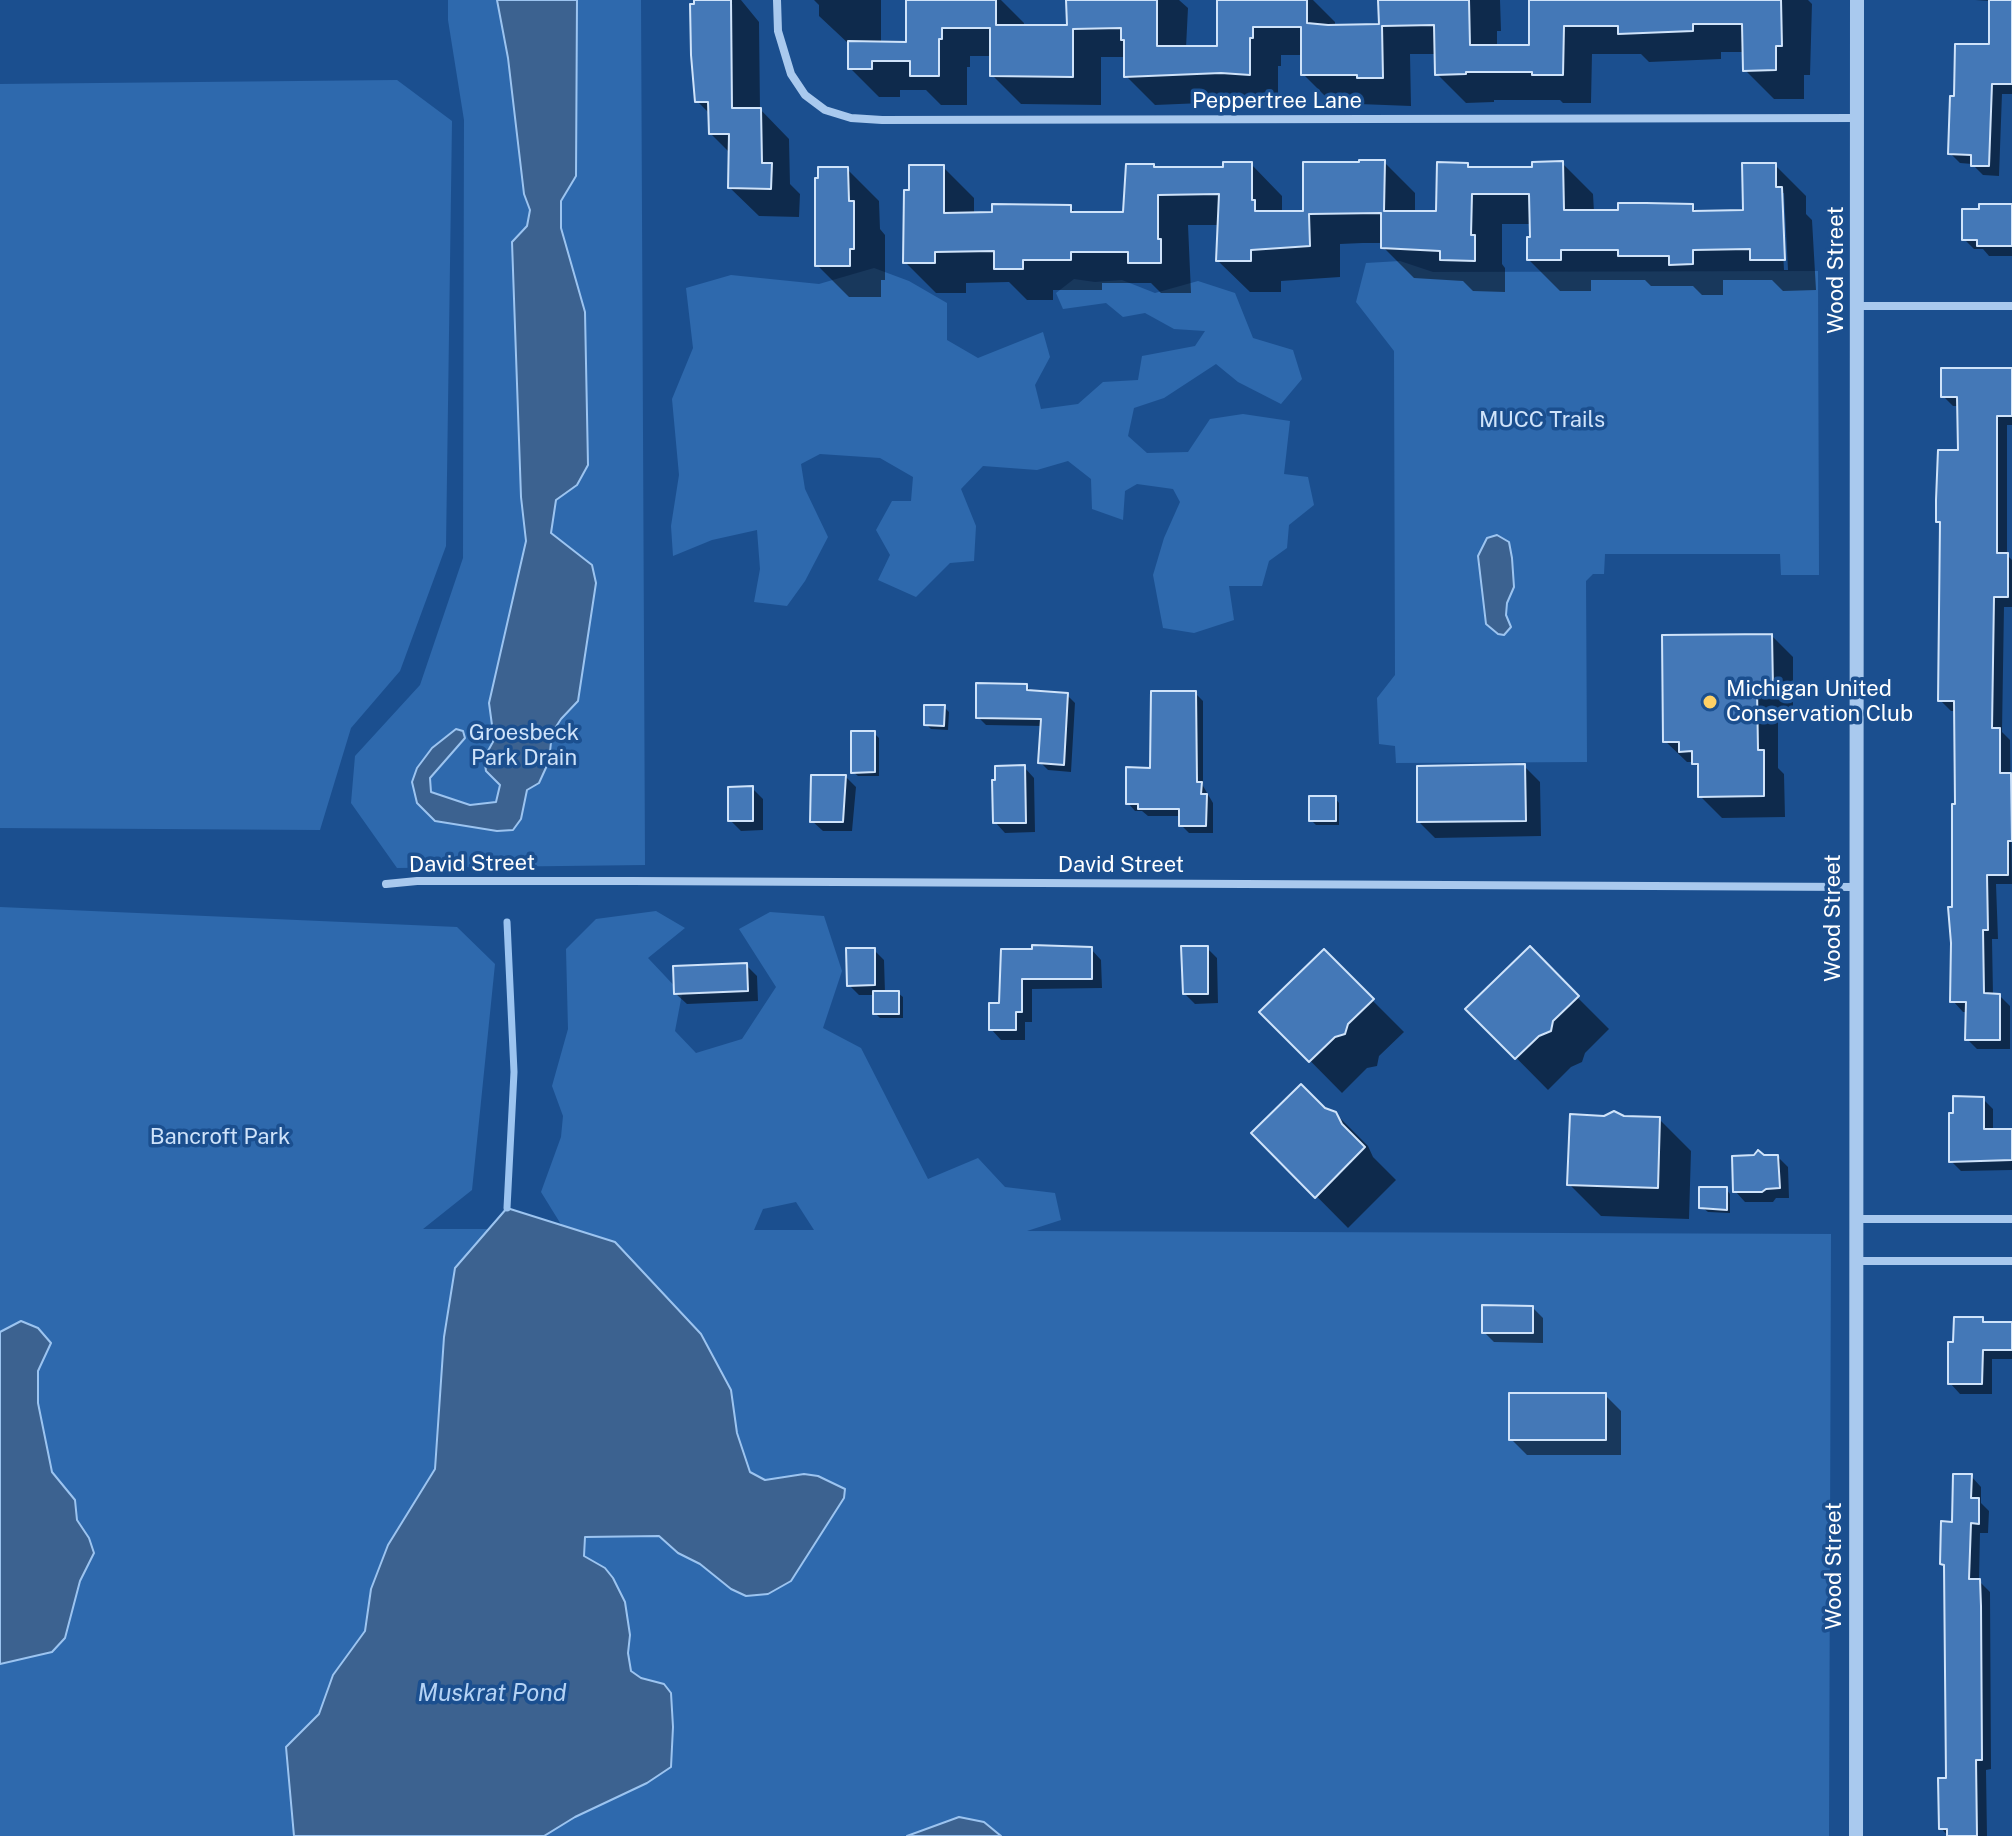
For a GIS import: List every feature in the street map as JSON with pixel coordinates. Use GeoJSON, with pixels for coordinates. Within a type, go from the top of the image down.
{"type":"FeatureCollection","features":[{"type":"Feature","properties":{"kind":"street","name":"Peppertree Lane"},"geometry":{"type":"LineString","coordinates":[[777,0],[778,31],[791,74],[805,95],[825,110],[851,118],[1856,118]]}},
{"type":"Feature","properties":{"kind":"street","name":"Wood Street"},"geometry":{"type":"LineString","coordinates":[[1856,1836],[1857,0]]}},
{"type":"Feature","properties":{"kind":"street"},"geometry":{"type":"LineString","coordinates":[[1858,306],[2012,306]]}},
{"type":"Feature","properties":{"kind":"street","name":"David Street"},"geometry":{"type":"LineString","coordinates":[[386,884],[417,881],[633,881],[1855,887]]}},
{"type":"Feature","properties":{"kind":"street"},"geometry":{"type":"LineString","coordinates":[[1857,1219],[2012,1219]]}},
{"type":"Feature","properties":{"kind":"street"},"geometry":{"type":"LineString","coordinates":[[1858,1261],[2012,1261]]}},
{"type":"Feature","properties":{"kind":"green space","name":"Groesbeck Park Drain"},"geometry":{"type":"Polygon","coordinates":[[[448,0],[641,0],[645,865],[397,868],[351,803],[355,756],[420,685],[463,558],[464,120],[448,20],[448,0]]]}},
{"type":"Feature","properties":{"kind":"green space"},"geometry":{"type":"Polygon","coordinates":[[[397,80],[452,121],[446,546],[400,671],[351,728],[320,830],[0,828],[0,84],[397,80]]]}},
{"type":"Feature","properties":{"kind":"green space","name":"MUCC Trails"},"geometry":{"type":"Polygon","coordinates":[[[1400,261],[1433,272],[1818,271],[1819,575],[1781,575],[1780,554],[1605,554],[1604,574],[1593,574],[1586,581],[1587,762],[1396,763],[1395,746],[1379,744],[1377,698],[1395,675],[1394,351],[1356,302],[1366,263],[1400,261]]]}},
{"type":"Feature","properties":{"kind":"green space"},"geometry":{"type":"Polygon","coordinates":[[[874,268],[909,281],[947,303],[947,340],[978,358],[1043,332],[1050,357],[1035,385],[1041,409],[1078,404],[1103,382],[1138,380],[1142,356],[1195,346],[1205,331],[1174,329],[1145,313],[1123,317],[1106,303],[1063,309],[1056,293],[1074,279],[1095,282],[1122,280],[1155,293],[1198,281],[1235,293],[1253,338],[1293,350],[1302,379],[1281,404],[1238,382],[1216,364],[1164,398],[1134,408],[1128,436],[1147,453],[1188,452],[1210,419],[1243,414],[1290,421],[1284,474],[1308,477],[1314,505],[1289,525],[1287,548],[1269,561],[1262,586],[1229,586],[1234,620],[1194,633],[1163,628],[1153,575],[1164,538],[1180,502],[1173,489],[1137,484],[1125,491],[1123,520],[1092,509],[1091,479],[1068,461],[1037,470],[983,466],[961,489],[976,526],[974,561],[950,563],[916,597],[878,580],[890,555],[876,530],[892,501],[911,501],[913,477],[880,458],[820,454],[801,464],[805,489],[828,537],[805,581],[787,606],[754,602],[760,569],[757,530],[712,540],[673,556],[671,526],[679,475],[672,399],[693,348],[686,288],[731,275],[819,284],[874,268]]]}},
{"type":"Feature","properties":{"kind":"green space","name":"Bancroft Park"},"geometry":{"type":"Polygon","coordinates":[[[0,907],[457,927],[495,964],[472,1190],[423,1229],[568,1229],[562,1226],[541,1192],[561,1137],[563,1116],[552,1086],[568,1029],[566,949],[596,919],[656,911],[685,928],[648,958],[682,994],[675,1031],[696,1053],[742,1039],[776,987],[739,929],[770,912],[824,916],[842,971],[823,1028],[861,1048],[928,1179],[978,1158],[1005,1187],[1055,1193],[1061,1220],[1027,1231],[1831,1234],[1829,1836],[0,1836],[0,907]],[[796,1202],[763,1209],[754,1230],[814,1230],[796,1202]]]}},
{"type":"Feature","properties":{"kind":"water"},"geometry":{"type":"Polygon","coordinates":[[[497,0],[577,0],[576,176],[561,201],[561,228],[585,312],[588,465],[577,485],[556,500],[551,533],[592,565],[596,583],[578,701],[552,733],[549,761],[539,783],[527,790],[521,819],[513,830],[497,831],[435,821],[417,803],[412,782],[417,768],[432,748],[456,729],[463,731],[465,738],[430,778],[431,792],[470,805],[496,802],[500,785],[486,771],[484,758],[494,740],[489,703],[526,541],[521,497],[512,242],[527,226],[530,210],[524,194],[508,58],[497,0]]]}},
{"type":"Feature","properties":{"kind":"water"},"geometry":{"type":"Polygon","coordinates":[[[1497,535],[1509,542],[1512,558],[1514,587],[1506,615],[1511,627],[1504,635],[1486,624],[1478,556],[1487,538],[1497,535]]]}},
{"type":"Feature","properties":{"kind":"water","name":"Muskrat Pond"},"geometry":{"type":"Polygon","coordinates":[[[507,1208],[615,1242],[701,1334],[731,1390],[737,1433],[750,1472],[765,1480],[804,1474],[818,1476],[845,1489],[844,1498],[791,1581],[768,1594],[746,1596],[731,1589],[700,1564],[678,1553],[659,1536],[585,1537],[584,1556],[605,1568],[625,1602],[631,1671],[641,1678],[664,1684],[671,1693],[671,1767],[647,1783],[575,1817],[544,1836],[294,1836],[286,1747],[319,1714],[333,1675],[365,1631],[371,1589],[388,1545],[435,1469],[444,1337],[455,1268],[507,1208]]]}},
{"type":"Feature","properties":{"kind":"water"},"geometry":{"type":"Polygon","coordinates":[[[21,1321],[38,1328],[51,1343],[38,1371],[38,1403],[52,1472],[75,1500],[77,1520],[89,1538],[94,1553],[80,1581],[65,1638],[52,1652],[0,1664],[0,1332],[21,1321]]]}},
{"type":"Feature","properties":{"kind":"water"},"geometry":{"type":"Polygon","coordinates":[[[959,1817],[984,1822],[1001,1836],[907,1836],[959,1817]]]}},
{"type":"Feature","properties":{"kind":"building"},"geometry":{"type":"Polygon","coordinates":[[[694,0],[731,0],[732,108],[761,108],[762,163],[772,163],[771,189],[728,188],[729,134],[709,134],[708,102],[695,102],[690,4],[694,4],[694,0]]]}},
{"type":"Feature","properties":{"kind":"building"},"geometry":{"type":"Polygon","coordinates":[[[906,0],[996,0],[996,25],[1067,25],[1066,0],[1157,0],[1157,46],[1217,46],[1217,0],[1307,0],[1307,23],[1328,25],[1379,24],[1378,0],[1469,0],[1470,45],[1529,45],[1529,0],[1781,0],[1782,46],[1776,46],[1776,70],[1743,71],[1742,24],[1693,24],[1693,31],[1618,34],[1618,26],[1564,26],[1563,75],[1466,72],[1435,75],[1434,25],[1382,26],[1383,78],[1357,78],[1357,75],[1301,75],[1301,27],[1253,27],[1250,75],[1221,73],[1124,77],[1121,28],[1073,29],[1073,77],[990,76],[990,28],[942,28],[939,76],[910,76],[910,61],[872,61],[872,69],[848,69],[848,41],[906,42],[906,0]]]}},
{"type":"Feature","properties":{"kind":"building"},"geometry":{"type":"Polygon","coordinates":[[[1989,0],[2012,0],[2012,84],[1992,84],[1989,166],[1971,166],[1971,155],[1948,154],[1955,44],[1989,44],[1989,0]]]}},
{"type":"Feature","properties":{"kind":"building"},"geometry":{"type":"Polygon","coordinates":[[[1385,160],[1384,211],[1436,211],[1437,162],[1468,163],[1468,167],[1532,167],[1532,162],[1563,161],[1564,210],[1618,210],[1618,203],[1646,203],[1693,204],[1693,211],[1743,210],[1742,163],[1776,163],[1776,187],[1782,187],[1785,260],[1750,260],[1750,249],[1693,250],[1693,264],[1669,265],[1669,256],[1618,256],[1618,250],[1561,250],[1561,260],[1527,260],[1529,194],[1472,194],[1471,235],[1475,235],[1475,261],[1440,260],[1440,251],[1381,248],[1381,213],[1309,214],[1310,246],[1251,250],[1251,261],[1216,261],[1219,194],[1158,195],[1161,263],[1128,263],[1128,252],[1071,252],[1071,260],[1023,260],[1023,269],[994,269],[994,251],[935,252],[935,263],[903,263],[904,190],[909,190],[909,165],[944,165],[944,213],[992,212],[992,204],[1071,205],[1071,212],[1123,212],[1126,164],[1223,167],[1223,162],[1252,162],[1255,211],[1303,211],[1303,162],[1385,160]]]}},
{"type":"Feature","properties":{"kind":"building"},"geometry":{"type":"Polygon","coordinates":[[[818,167],[848,167],[849,201],[854,201],[854,249],[850,249],[850,266],[815,266],[815,178],[818,178],[818,167]]]}},
{"type":"Feature","properties":{"kind":"building"},"geometry":{"type":"Polygon","coordinates":[[[1979,204],[2012,204],[2012,246],[1977,246],[1977,240],[1962,240],[1962,209],[1979,209],[1979,204]]]}},
{"type":"Feature","properties":{"kind":"building"},"geometry":{"type":"Polygon","coordinates":[[[1941,368],[2012,368],[2012,416],[1997,416],[1997,553],[2008,553],[2008,597],[1994,597],[1992,728],[2000,728],[2000,773],[2011,773],[2012,841],[2008,841],[2008,875],[1987,875],[1988,930],[1983,930],[1984,993],[2000,994],[2000,1040],[1965,1040],[1966,1002],[1950,1002],[1948,907],[1952,907],[1952,804],[1955,804],[1954,701],[1938,701],[1940,522],[1936,522],[1936,500],[1938,450],[1958,450],[1957,397],[1941,397],[1941,368]]]}},
{"type":"Feature","properties":{"kind":"building","name":"Michigan United Conservation Club"},"geometry":{"type":"Polygon","coordinates":[[[1772,634],[1773,688],[1757,688],[1758,750],[1764,750],[1764,796],[1698,797],[1698,764],[1692,764],[1692,751],[1679,752],[1679,742],[1663,742],[1662,635],[1772,634]]]}},
{"type":"Feature","properties":{"kind":"building"},"geometry":{"type":"Polygon","coordinates":[[[976,683],[1027,684],[1027,690],[1068,693],[1064,765],[1038,763],[1041,719],[976,718],[976,683]]]}},
{"type":"Feature","properties":{"kind":"building"},"geometry":{"type":"Polygon","coordinates":[[[1151,691],[1196,691],[1197,782],[1202,782],[1201,794],[1207,794],[1206,826],[1179,826],[1179,809],[1138,809],[1138,804],[1126,804],[1126,767],[1150,768],[1151,691]]]}},
{"type":"Feature","properties":{"kind":"building"},"geometry":{"type":"Polygon","coordinates":[[[924,705],[945,705],[944,726],[924,725],[924,705]]]}},
{"type":"Feature","properties":{"kind":"building"},"geometry":{"type":"Polygon","coordinates":[[[851,731],[875,731],[875,772],[851,773],[851,731]]]}},
{"type":"Feature","properties":{"kind":"building"},"geometry":{"type":"Polygon","coordinates":[[[1525,764],[1526,821],[1417,822],[1417,766],[1525,764]]]}},
{"type":"Feature","properties":{"kind":"building"},"geometry":{"type":"Polygon","coordinates":[[[1025,765],[1026,823],[993,823],[992,780],[995,780],[995,766],[1025,765]]]}},
{"type":"Feature","properties":{"kind":"building"},"geometry":{"type":"Polygon","coordinates":[[[811,775],[846,775],[843,822],[810,822],[811,775]]]}},
{"type":"Feature","properties":{"kind":"building"},"geometry":{"type":"Polygon","coordinates":[[[753,786],[753,821],[728,821],[728,787],[753,786]]]}},
{"type":"Feature","properties":{"kind":"building"},"geometry":{"type":"Polygon","coordinates":[[[1309,796],[1336,796],[1336,821],[1309,821],[1309,796]]]}},
{"type":"Feature","properties":{"kind":"building"},"geometry":{"type":"Polygon","coordinates":[[[1032,945],[1092,947],[1092,979],[1022,979],[1022,1012],[1016,1012],[1016,1030],[989,1030],[989,1003],[999,1003],[1001,949],[1032,949],[1032,945]]]}},
{"type":"Feature","properties":{"kind":"building"},"geometry":{"type":"Polygon","coordinates":[[[1181,946],[1208,946],[1208,994],[1183,994],[1181,946]]]}},
{"type":"Feature","properties":{"kind":"building"},"geometry":{"type":"Polygon","coordinates":[[[1530,946],[1579,996],[1553,1021],[1551,1031],[1539,1036],[1515,1059],[1465,1009],[1530,946]]]}},
{"type":"Feature","properties":{"kind":"building"},"geometry":{"type":"Polygon","coordinates":[[[846,948],[875,948],[875,985],[847,986],[846,948]]]}},
{"type":"Feature","properties":{"kind":"building"},"geometry":{"type":"Polygon","coordinates":[[[1324,949],[1374,999],[1348,1024],[1345,1034],[1335,1037],[1309,1062],[1259,1012],[1324,949]]]}},
{"type":"Feature","properties":{"kind":"building"},"geometry":{"type":"Polygon","coordinates":[[[747,963],[748,991],[674,994],[673,966],[747,963]]]}},
{"type":"Feature","properties":{"kind":"building"},"geometry":{"type":"Polygon","coordinates":[[[873,991],[899,991],[899,1014],[873,1014],[873,991]]]}},
{"type":"Feature","properties":{"kind":"building"},"geometry":{"type":"Polygon","coordinates":[[[1301,1084],[1325,1108],[1336,1112],[1342,1124],[1365,1147],[1315,1198],[1251,1133],[1301,1084]]]}},
{"type":"Feature","properties":{"kind":"building"},"geometry":{"type":"Polygon","coordinates":[[[1953,1096],[1984,1097],[1984,1129],[2012,1129],[2012,1160],[1949,1162],[1949,1113],[1953,1113],[1953,1096]]]}},
{"type":"Feature","properties":{"kind":"building"},"geometry":{"type":"Polygon","coordinates":[[[1614,1111],[1624,1116],[1660,1117],[1658,1188],[1567,1185],[1570,1114],[1604,1116],[1614,1111]]]}},
{"type":"Feature","properties":{"kind":"building"},"geometry":{"type":"Polygon","coordinates":[[[1758,1150],[1764,1155],[1778,1155],[1780,1188],[1762,1192],[1733,1192],[1732,1156],[1754,1155],[1758,1150]]]}},
{"type":"Feature","properties":{"kind":"building"},"geometry":{"type":"Polygon","coordinates":[[[1699,1187],[1727,1187],[1727,1210],[1699,1208],[1699,1187]]]}},
{"type":"Feature","properties":{"kind":"building"},"geometry":{"type":"Polygon","coordinates":[[[1482,1305],[1533,1306],[1533,1333],[1482,1333],[1482,1305]]]}},
{"type":"Feature","properties":{"kind":"building"},"geometry":{"type":"Polygon","coordinates":[[[1954,1317],[1983,1317],[1983,1322],[2012,1322],[2012,1350],[1983,1350],[1982,1384],[1948,1384],[1948,1342],[1953,1342],[1954,1317]]]}},
{"type":"Feature","properties":{"kind":"building"},"geometry":{"type":"Polygon","coordinates":[[[1509,1393],[1606,1393],[1606,1440],[1509,1440],[1509,1393]]]}},
{"type":"Feature","properties":{"kind":"building"},"geometry":{"type":"Polygon","coordinates":[[[1953,1474],[1972,1474],[1971,1498],[1979,1498],[1979,1524],[1971,1523],[1969,1579],[1980,1579],[1981,1606],[1982,1760],[1976,1760],[1977,1836],[1947,1836],[1947,1829],[1939,1829],[1938,1778],[1946,1778],[1941,1521],[1952,1522],[1953,1474]]]}},
{"type":"Feature","properties":{"kind":"waterway"},"geometry":{"type":"LineString","coordinates":[[507,922],[514,1072],[507,1208]]}},
{"type":"Feature","properties":{"kind":"place","name":"Michigan United Conservation Club"},"geometry":{"type":"Point","coordinates":[1710,702]}}]}
